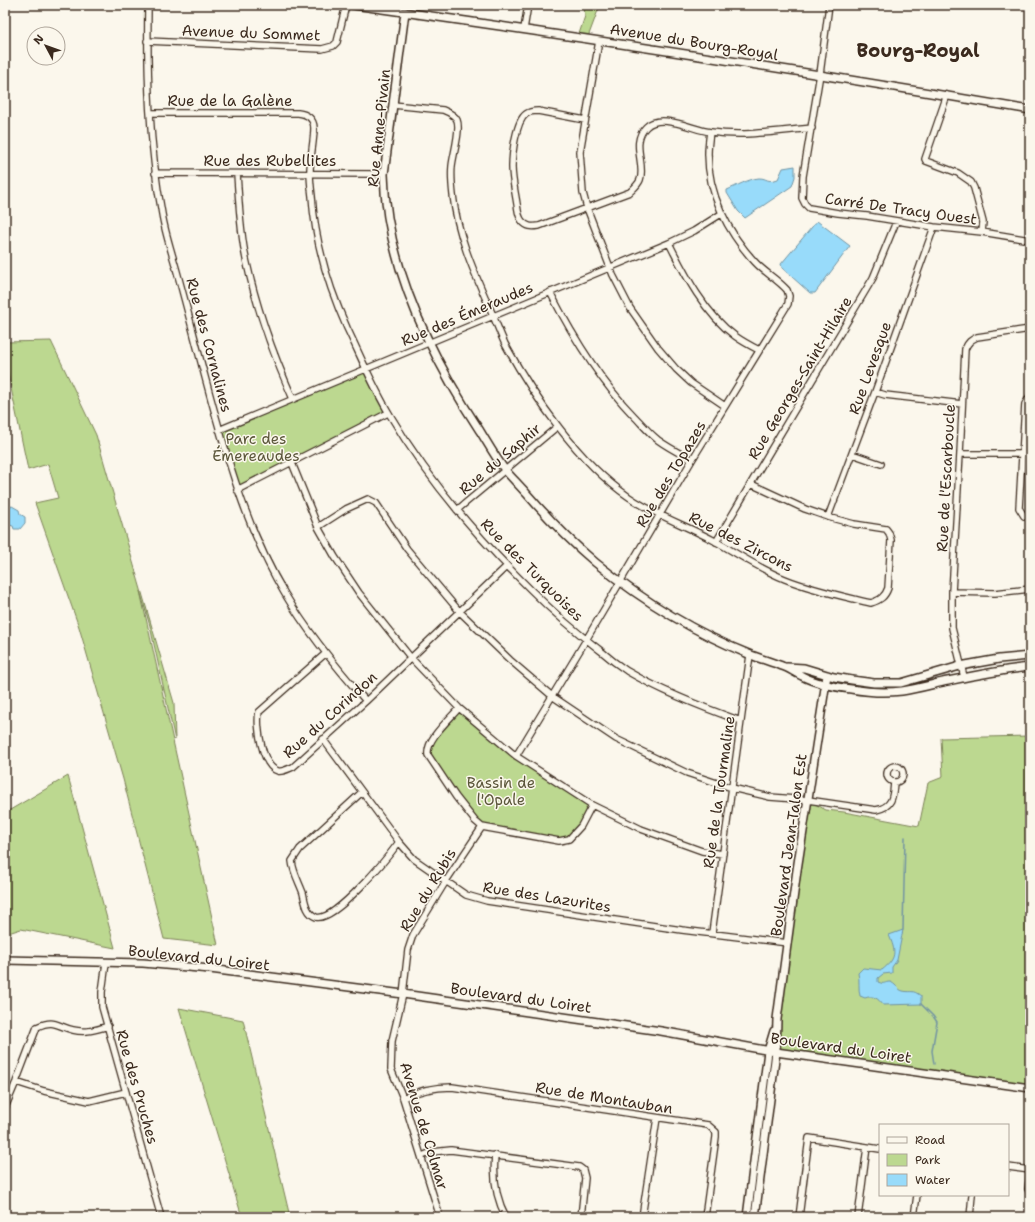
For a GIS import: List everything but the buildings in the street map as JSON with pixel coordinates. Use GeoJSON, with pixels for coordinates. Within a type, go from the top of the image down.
{"type":"FeatureCollection","features":[{"type":"Feature","properties":{"kind":"street","name":"Rue des Cornalines"},"geometry":{"type":"LineString","coordinates":[[148,5],[147,40],[150,113],[155,173],[162,216],[219,430],[237,490],[260,545],[284,593],[325,654],[366,701]]}},
{"type":"Feature","properties":{"kind":"street","name":"Avenue du Sommet"},"geometry":{"type":"LineString","coordinates":[[147,40],[322,49],[333,46],[336,42],[346,5]]}},
{"type":"Feature","properties":{"kind":"street","name":"Avenue du Bourg-Royal"},"geometry":{"type":"LineString","coordinates":[[354,5],[406,9],[599,41],[820,74],[1030,110]]}},
{"type":"Feature","properties":{"kind":"street"},"geometry":{"type":"LineString","coordinates":[[524,29],[528,5]]}},
{"type":"Feature","properties":{"kind":"street","name":"Carré De Tracy Ouest"},"geometry":{"type":"LineString","coordinates":[[829,5],[812,128],[802,185],[802,198],[804,204],[809,208],[896,222],[982,232],[1030,240]]}},
{"type":"Feature","properties":{"kind":"street","name":"Rue Anne-Pivain"},"geometry":{"type":"LineString","coordinates":[[406,9],[384,174],[384,193],[396,253],[410,300],[428,343],[464,407],[505,470],[563,533],[596,562],[621,582],[673,616],[702,632],[750,654],[785,667]]}},
{"type":"Feature","properties":{"kind":"street"},"geometry":{"type":"LineString","coordinates":[[599,41],[580,152],[583,193],[587,208],[613,275],[630,308],[658,348],[676,369],[691,383],[725,406]]}},
{"type":"Feature","properties":{"kind":"street"},"geometry":{"type":"LineString","coordinates":[[947,96],[925,159],[926,161],[958,172],[970,182],[974,188],[983,222],[982,232]]}},
{"type":"Feature","properties":{"kind":"street","name":"Rue des Zircons"},"geometry":{"type":"LineString","coordinates":[[393,105],[443,110],[457,120],[458,126],[452,166],[452,195],[457,221],[473,269],[504,342],[516,363],[558,426],[610,483],[630,498],[660,515],[716,542],[766,571],[785,579],[871,603],[879,601],[885,595],[888,588],[891,540],[886,529],[854,524],[828,517],[805,509],[751,484]]}},
{"type":"Feature","properties":{"kind":"street"},"geometry":{"type":"LineString","coordinates":[[585,120],[531,111],[521,119],[518,126],[512,166],[513,182],[519,216],[527,226],[539,226],[630,192],[640,180],[639,141],[646,127],[653,122],[663,120],[710,132],[739,135],[812,128]]}},
{"type":"Feature","properties":{"kind":"street","name":"Rue de la Galène"},"geometry":{"type":"LineString","coordinates":[[150,113],[304,114],[309,116],[314,126],[310,173],[317,241],[327,277],[366,369]]}},
{"type":"Feature","properties":{"kind":"street"},"geometry":{"type":"LineString","coordinates":[[710,132],[708,154],[712,185],[722,214]]}},
{"type":"Feature","properties":{"kind":"street","name":"Rue des Rubellites"},"geometry":{"type":"LineString","coordinates":[[155,173],[384,174]]}},
{"type":"Feature","properties":{"kind":"street"},"geometry":{"type":"LineString","coordinates":[[238,174],[241,223],[246,259],[258,309],[280,371],[292,399]]}},
{"type":"Feature","properties":{"kind":"street","name":"Rue des Émeraudes"},"geometry":{"type":"LineString","coordinates":[[219,430],[669,243],[694,231],[722,214]]}},
{"type":"Feature","properties":{"kind":"street","name":"Rue des Topazes"},"geometry":{"type":"LineString","coordinates":[[516,756],[621,582],[692,460],[788,304],[789,296],[787,290],[754,261],[731,230],[722,214]]}},
{"type":"Feature","properties":{"kind":"street","name":"Rue Georges-Saint-Hilaire"},"geometry":{"type":"LineString","coordinates":[[716,542],[873,278],[896,222]]}},
{"type":"Feature","properties":{"kind":"street","name":"Rue Levesque"},"geometry":{"type":"LineString","coordinates":[[828,517],[875,392],[934,227]]}},
{"type":"Feature","properties":{"kind":"street"},"geometry":{"type":"LineString","coordinates":[[669,243],[680,266],[706,307],[721,324],[735,336],[759,350]]}},
{"type":"Feature","properties":{"kind":"street"},"geometry":{"type":"LineString","coordinates":[[550,292],[584,352],[626,408],[658,440],[692,460]]}},
{"type":"Feature","properties":{"kind":"street","name":"Rue de l'Escarboucle"},"geometry":{"type":"LineString","coordinates":[[964,678],[952,628],[952,592],[965,354],[967,344],[972,339],[977,337],[1030,328]]}},
{"type":"Feature","properties":{"kind":"street","name":"Rue des Turquoises"},"geometry":{"type":"LineString","coordinates":[[366,369],[388,412],[420,462],[481,539],[547,606],[586,640],[625,670],[664,691],[695,705],[741,721]]}},
{"type":"Feature","properties":{"kind":"street"},"geometry":{"type":"LineString","coordinates":[[875,392],[885,395],[962,404]]}},
{"type":"Feature","properties":{"kind":"street"},"geometry":{"type":"LineString","coordinates":[[1030,396],[1026,404],[1019,508],[1024,516],[1030,519]]}},
{"type":"Feature","properties":{"kind":"street"},"geometry":{"type":"LineString","coordinates":[[237,490],[292,463],[388,412]]}},
{"type":"Feature","properties":{"kind":"street","name":"Rue du Saphir"},"geometry":{"type":"LineString","coordinates":[[457,510],[558,426]]}},
{"type":"Feature","properties":{"kind":"street"},"geometry":{"type":"LineString","coordinates":[[852,454],[881,464]]}},
{"type":"Feature","properties":{"kind":"street"},"geometry":{"type":"LineString","coordinates":[[960,454],[1030,454]]}},
{"type":"Feature","properties":{"kind":"street"},"geometry":{"type":"LineString","coordinates":[[292,463],[318,527],[335,557],[359,593],[411,658],[459,708],[516,756],[592,805],[641,829],[702,851],[723,854]]}},
{"type":"Feature","properties":{"kind":"street"},"geometry":{"type":"LineString","coordinates":[[318,527],[346,509],[368,499],[372,500],[376,503],[407,549],[459,611],[510,660],[552,696],[616,739],[687,773],[732,788],[770,797],[808,800],[876,810],[884,809],[888,806],[891,801],[894,782]]}},
{"type":"Feature","properties":{"kind":"street","name":"Rue du Corindon"},"geometry":{"type":"LineString","coordinates":[[325,654],[260,712],[258,726],[267,763],[278,771],[285,771],[293,767],[366,701],[507,566]]}},
{"type":"Feature","properties":{"kind":"street"},"geometry":{"type":"LineString","coordinates":[[952,592],[995,593],[1030,589]]}},
{"type":"Feature","properties":{"kind":"street","name":"Rue de la Tourmaline"},"geometry":{"type":"LineString","coordinates":[[712,933],[750,654]]}},
{"type":"Feature","properties":{"kind":"street"},"geometry":{"type":"LineString","coordinates":[[785,667],[804,668],[827,675],[874,683],[901,683],[960,666],[999,659],[1030,656]]}},
{"type":"Feature","properties":{"kind":"street"},"geometry":{"type":"LineString","coordinates":[[785,667],[804,677],[825,684],[851,689],[875,691],[902,691],[1000,670],[1030,667]]}},
{"type":"Feature","properties":{"kind":"street","name":"Boulevard Jean-Talon Est"},"geometry":{"type":"LineString","coordinates":[[755,1217],[776,1052],[777,1019],[827,675]]}},
{"type":"Feature","properties":{"kind":"street"},"geometry":{"type":"LineString","coordinates":[[459,708],[432,740],[428,750],[428,755],[456,797],[475,821],[482,827],[559,841],[569,839],[581,826],[592,805]]}},
{"type":"Feature","properties":{"kind":"street","name":"Rue des Lazurites"},"geometry":{"type":"LineString","coordinates":[[323,739],[399,842],[414,859],[466,895],[487,901],[788,943]]}},
{"type":"Feature","properties":{"kind":"street"},"geometry":{"type":"LineString","coordinates":[[362,792],[300,849],[292,861],[306,906],[311,914],[316,917],[327,916],[339,908],[380,866],[399,842]]}},
{"type":"Feature","properties":{"kind":"street","name":"Rue du Rubis"},"geometry":{"type":"LineString","coordinates":[[402,994],[408,950],[413,935],[446,881],[482,827]]}},
{"type":"Feature","properties":{"kind":"street","name":"Boulevard du Loiret"},"geometry":{"type":"LineString","coordinates":[[5,960],[143,963],[210,969],[402,994],[661,1031],[768,1051],[1030,1088]]}},
{"type":"Feature","properties":{"kind":"street","name":"Rue des Pruches"},"geometry":{"type":"LineString","coordinates":[[106,963],[102,992],[102,1007],[161,1217]]}},
{"type":"Feature","properties":{"kind":"street","name":"Avenue de Colmar"},"geometry":{"type":"LineString","coordinates":[[402,994],[392,1041],[390,1056],[391,1069],[403,1098],[440,1217]]}},
{"type":"Feature","properties":{"kind":"street","name":"Boulevard Jean-Talon Est"},"geometry":{"type":"LineString","coordinates":[[747,1217],[768,1051],[777,1019]]}},
{"type":"Feature","properties":{"kind":"street"},"geometry":{"type":"LineString","coordinates":[[5,1108],[37,1027],[47,1022],[72,1030],[88,1032],[108,1026]]}},
{"type":"Feature","properties":{"kind":"street"},"geometry":{"type":"LineString","coordinates":[[16,1082],[44,1091],[89,1101],[126,1092]]}},
{"type":"Feature","properties":{"kind":"street","name":"Rue de Montauban"},"geometry":{"type":"LineString","coordinates":[[403,1098],[413,1092],[438,1087],[452,1087],[708,1125],[716,1132],[716,1137],[705,1217]]}},
{"type":"Feature","properties":{"kind":"street"},"geometry":{"type":"LineString","coordinates":[[642,1217],[657,1118]]}},
{"type":"Feature","properties":{"kind":"street"},"geometry":{"type":"LineString","coordinates":[[799,1217],[809,1138],[879,1149]]}},
{"type":"Feature","properties":{"kind":"street"},"geometry":{"type":"LineString","coordinates":[[858,1217],[867,1147]]}},
{"type":"Feature","properties":{"kind":"street"},"geometry":{"type":"LineString","coordinates":[[422,1156],[432,1152],[451,1150],[579,1167],[583,1170],[585,1178],[581,1217]]}},
{"type":"Feature","properties":{"kind":"street"},"geometry":{"type":"LineString","coordinates":[[495,1155],[493,1172],[495,1186],[499,1202],[506,1217]]}},
{"type":"Feature","properties":{"kind":"street"},"geometry":{"type":"LineString","coordinates":[[1009,1167],[1030,1170]]}},
{"type":"Feature","properties":{"kind":"street"},"geometry":{"type":"LineString","coordinates":[[1030,1173],[1028,1189],[1030,1193]]}},
{"type":"Feature","properties":{"kind":"street"},"geometry":{"type":"LineString","coordinates":[[914,1217],[917,1196]]}},
{"type":"Feature","properties":{"kind":"street"},"geometry":{"type":"LineString","coordinates":[[970,1217],[972,1196]]}},
{"type":"Feature","properties":{"kind":"green space"},"geometry":{"type":"Polygon","coordinates":[[[584,5],[600,5],[588,37],[579,34],[585,16],[584,5]]]}},
{"type":"Feature","properties":{"kind":"green space"},"geometry":{"type":"Polygon","coordinates":[[[51,341],[96,435],[174,703],[175,740],[150,626],[140,591],[218,945],[164,939],[123,779],[79,627],[35,503],[58,498],[48,464],[28,470],[5,359],[5,342],[51,341]]]}},
{"type":"Feature","properties":{"kind":"green space","name":"Parc des Émereaudes"},"geometry":{"type":"Polygon","coordinates":[[[366,369],[388,413],[237,490],[219,430],[366,369]]]}},
{"type":"Feature","properties":{"kind":"green space","name":"Bassin de l'Opale"},"geometry":{"type":"Polygon","coordinates":[[[459,708],[516,756],[592,805],[569,839],[559,841],[482,827],[431,760],[429,745],[459,708]]]}},
{"type":"Feature","properties":{"kind":"green space"},"geometry":{"type":"Polygon","coordinates":[[[1030,736],[1030,1088],[776,1052],[808,800],[826,810],[919,826],[928,783],[943,777],[941,738],[1030,736]]]}},
{"type":"Feature","properties":{"kind":"green space"},"geometry":{"type":"Polygon","coordinates":[[[68,776],[115,948],[21,929],[5,934],[5,811],[10,810],[68,776]]]}},
{"type":"Feature","properties":{"kind":"green space"},"geometry":{"type":"Polygon","coordinates":[[[179,1008],[243,1020],[290,1217],[242,1217],[179,1008]]]}},
{"type":"Feature","properties":{"kind":"water"},"geometry":{"type":"Polygon","coordinates":[[[795,166],[795,177],[792,186],[745,218],[738,211],[727,193],[727,190],[751,180],[759,178],[769,180],[778,179],[783,168],[795,166]]]}},
{"type":"Feature","properties":{"kind":"water"},"geometry":{"type":"Polygon","coordinates":[[[817,221],[850,246],[815,293],[810,293],[782,268],[781,264],[817,221]]]}},
{"type":"Feature","properties":{"kind":"water"},"geometry":{"type":"Polygon","coordinates":[[[12,506],[19,510],[20,514],[25,517],[25,523],[20,529],[14,529],[13,526],[5,524],[5,508],[12,506]]]}},
{"type":"Feature","properties":{"kind":"water"},"geometry":{"type":"Polygon","coordinates":[[[903,930],[897,960],[892,967],[892,973],[883,974],[878,978],[878,982],[890,982],[901,990],[916,993],[921,996],[921,1004],[883,1005],[875,998],[865,998],[860,996],[858,973],[863,968],[882,970],[887,966],[894,954],[889,935],[903,930]]]}},
{"type":"Feature","properties":{"kind":"waterway"},"geometry":{"type":"LineString","coordinates":[[903,930],[905,837]]}},
{"type":"Feature","properties":{"kind":"waterway"},"geometry":{"type":"LineString","coordinates":[[921,1004],[937,1022],[932,1051],[934,1064]]}},
{"type":"Feature","properties":{"kind":"district","name":"Bourg-Royal"},"geometry":{"type":"Point","coordinates":[918,50]}}]}
